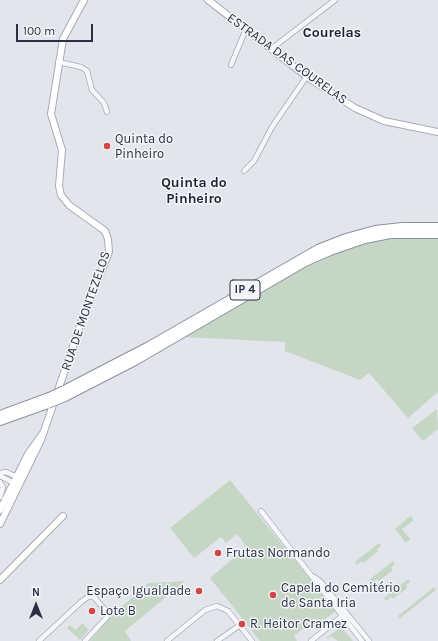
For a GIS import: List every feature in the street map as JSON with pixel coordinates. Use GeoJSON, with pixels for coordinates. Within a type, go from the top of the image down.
{"type":"FeatureCollection","features":[{"type":"Feature","properties":{"kind":"highway","name":"IP 4"},"geometry":{"type":"LineString","coordinates":[[65,393],[318,249],[346,238],[374,230],[402,227],[438,227]]}},
{"type":"Feature","properties":{"kind":"highway","name":"IP 4"},"geometry":{"type":"LineString","coordinates":[[0,421],[135,361],[306,262],[330,251],[365,239],[390,234],[438,234]]}},
{"type":"Feature","properties":{"kind":"highway","name":"IP 4"},"geometry":{"type":"LineString","coordinates":[[0,415],[48,400]]}},
{"type":"Feature","properties":{"kind":"street","name":"RUA DE MONTEZELOS"},"geometry":{"type":"LineString","coordinates":[[0,524],[35,454],[50,417],[84,314],[109,250],[105,230],[69,205],[59,191],[62,150],[51,112],[58,62],[64,34],[84,0]]}},
{"type":"Feature","properties":{"kind":"street","name":"ESTRADA DAS COURELAS"},"geometry":{"type":"LineString","coordinates":[[208,0],[307,76],[355,108],[378,119],[438,132]]}},
{"type":"Feature","properties":{"kind":"street"},"geometry":{"type":"LineString","coordinates":[[271,49],[335,0]]}},
{"type":"Feature","properties":{"kind":"street"},"geometry":{"type":"LineString","coordinates":[[230,65],[246,29]]}},
{"type":"Feature","properties":{"kind":"street"},"geometry":{"type":"LineString","coordinates":[[58,62],[81,67],[87,71],[92,90],[104,103],[107,112]]}},
{"type":"Feature","properties":{"kind":"street"},"geometry":{"type":"LineString","coordinates":[[244,171],[254,161],[272,127],[307,76]]}},
{"type":"Feature","properties":{"kind":"street","name":"RUA DE MONTEZELOS"},"geometry":{"type":"LineString","coordinates":[[0,510],[37,439],[43,433]]}},
{"type":"Feature","properties":{"kind":"street"},"geometry":{"type":"LineString","coordinates":[[3,518],[16,480],[35,454]]}},
{"type":"Feature","properties":{"kind":"street"},"geometry":{"type":"LineString","coordinates":[[10,473],[20,470]]}},
{"type":"Feature","properties":{"kind":"street"},"geometry":{"type":"LineString","coordinates":[[0,473],[5,471],[10,473],[16,480]]}},
{"type":"Feature","properties":{"kind":"street"},"geometry":{"type":"LineString","coordinates":[[0,476],[6,479],[16,480]]}},
{"type":"Feature","properties":{"kind":"street"},"geometry":{"type":"LineString","coordinates":[[6,479],[10,489]]}},
{"type":"Feature","properties":{"kind":"street"},"geometry":{"type":"LineString","coordinates":[[0,482],[3,487],[0,497]]}},
{"type":"Feature","properties":{"kind":"street"},"geometry":{"type":"LineString","coordinates":[[261,511],[314,577],[317,584],[362,641]]}},
{"type":"Feature","properties":{"kind":"street"},"geometry":{"type":"LineString","coordinates":[[0,580],[63,516]]}},
{"type":"Feature","properties":{"kind":"street"},"geometry":{"type":"LineString","coordinates":[[314,577],[320,581],[369,641]]}},
{"type":"Feature","properties":{"kind":"street"},"geometry":{"type":"LineString","coordinates":[[39,641],[80,602],[93,596],[105,610],[106,617],[85,641]]}},
{"type":"Feature","properties":{"kind":"street"},"geometry":{"type":"LineString","coordinates":[[167,641],[208,608],[218,606],[228,611],[252,641]]}},
{"type":"Feature","properties":{"kind":"street"},"geometry":{"type":"LineString","coordinates":[[311,641],[342,616]]}},
{"type":"Feature","properties":{"kind":"street"},"geometry":{"type":"LineString","coordinates":[[217,641],[240,625]]}},
{"type":"Feature","properties":{"kind":"green space"},"geometry":{"type":"Polygon","coordinates":[[[404,237],[438,239],[438,392],[408,418],[369,373],[360,380],[285,351],[285,342],[183,337],[315,261],[350,246],[404,237]]]}},
{"type":"Feature","properties":{"kind":"green space"},"geometry":{"type":"Polygon","coordinates":[[[437,409],[438,429],[423,441],[412,428],[437,409]]]}},
{"type":"Feature","properties":{"kind":"green space"},"geometry":{"type":"Polygon","coordinates":[[[230,480],[336,611],[312,629],[308,625],[294,636],[297,641],[260,641],[210,578],[247,547],[237,534],[226,543],[221,537],[194,558],[170,528],[230,480]]]}},
{"type":"Feature","properties":{"kind":"green space"},"geometry":{"type":"Polygon","coordinates":[[[410,516],[414,520],[402,529],[410,539],[406,543],[395,529],[410,516]]]}},
{"type":"Feature","properties":{"kind":"green space"},"geometry":{"type":"Polygon","coordinates":[[[379,543],[381,546],[377,549],[378,551],[364,563],[362,561],[357,565],[355,562],[379,543]]]}},
{"type":"Feature","properties":{"kind":"green space"},"geometry":{"type":"Polygon","coordinates":[[[393,561],[395,564],[391,567],[393,570],[379,581],[377,579],[371,583],[369,580],[393,561]]]}},
{"type":"Feature","properties":{"kind":"green space"},"geometry":{"type":"Polygon","coordinates":[[[408,579],[410,582],[406,585],[407,588],[393,599],[391,597],[386,601],[384,598],[408,579]]]}},
{"type":"Feature","properties":{"kind":"green space"},"geometry":{"type":"Polygon","coordinates":[[[185,581],[125,631],[131,641],[90,641],[113,614],[149,583],[185,581]]]}},
{"type":"Feature","properties":{"kind":"green space"},"geometry":{"type":"Polygon","coordinates":[[[434,587],[436,590],[400,618],[398,616],[434,587]]]}},
{"type":"Feature","properties":{"kind":"green space"},"geometry":{"type":"Polygon","coordinates":[[[82,623],[89,630],[80,640],[67,628],[70,625],[76,630],[82,623]]]}},
{"type":"Feature","properties":{"kind":"green space"},"geometry":{"type":"Polygon","coordinates":[[[341,627],[353,641],[338,641],[330,636],[328,639],[326,638],[341,627]]]}},
{"type":"Feature","properties":{"kind":"place","name":"Quinta do Pinheiro"},"geometry":{"type":"Point","coordinates":[107,146]}},
{"type":"Feature","properties":{"kind":"place","name":"Frutas Normando"},"geometry":{"type":"Point","coordinates":[218,553]}},
{"type":"Feature","properties":{"kind":"place","name":"Espaço Igualdade"},"geometry":{"type":"Point","coordinates":[199,591]}},
{"type":"Feature","properties":{"kind":"place","name":"Capela do Cemitério de Santa Iria"},"geometry":{"type":"Point","coordinates":[273,595]}},
{"type":"Feature","properties":{"kind":"place","name":"Lote B"},"geometry":{"type":"Point","coordinates":[92,611]}},
{"type":"Feature","properties":{"kind":"place","name":"R. Heitor Cramez"},"geometry":{"type":"Point","coordinates":[242,624]}},
{"type":"Feature","properties":{"kind":"district","name":"Courelas"},"geometry":{"type":"Point","coordinates":[332,33]}},
{"type":"Feature","properties":{"kind":"district","name":"Quinta do Pinheiro"},"geometry":{"type":"Point","coordinates":[194,192]}}]}
